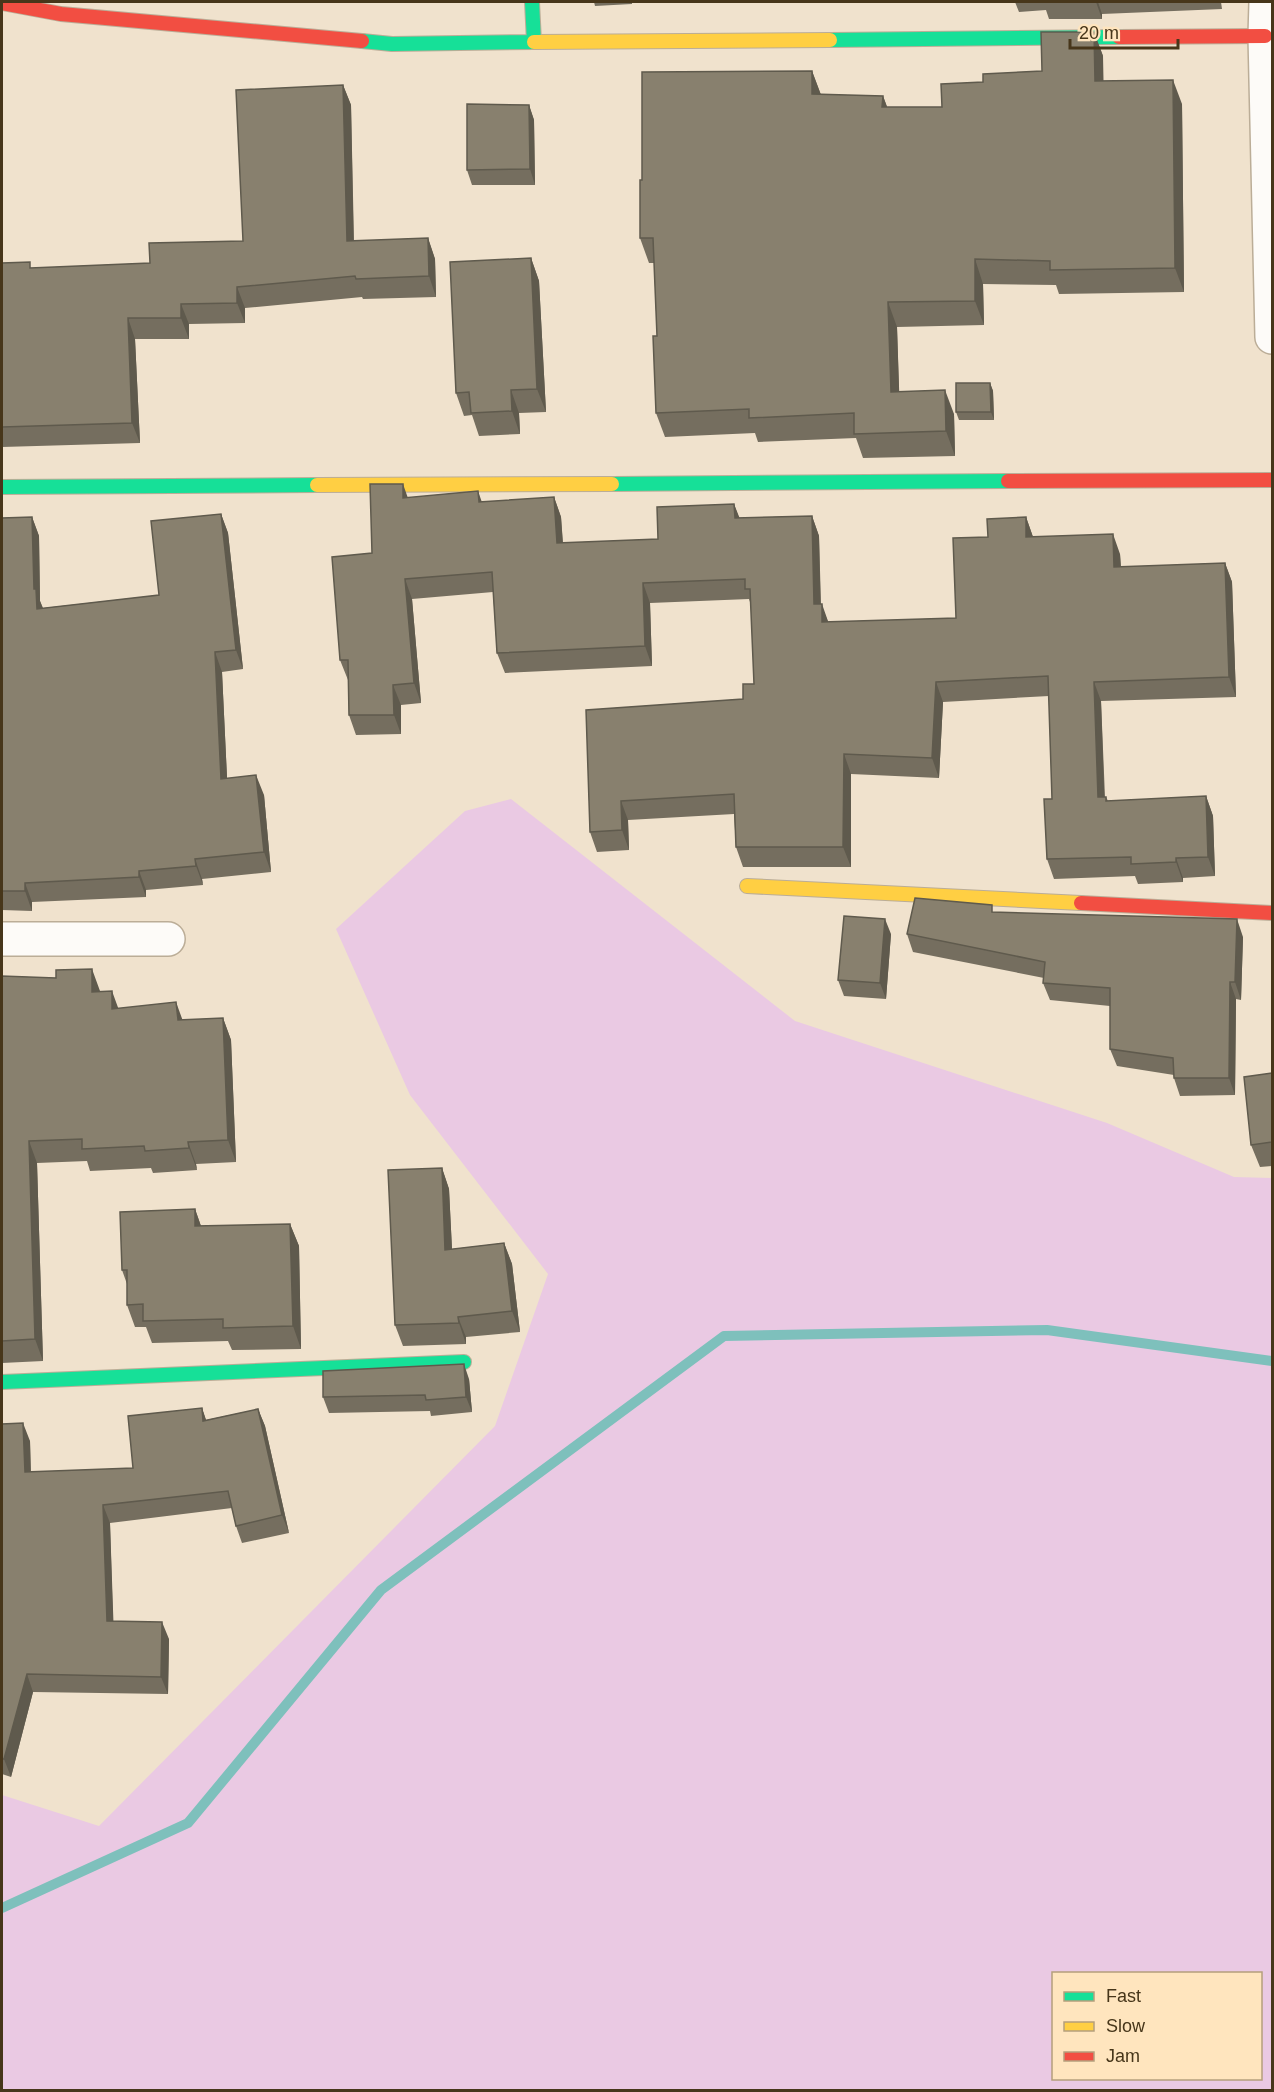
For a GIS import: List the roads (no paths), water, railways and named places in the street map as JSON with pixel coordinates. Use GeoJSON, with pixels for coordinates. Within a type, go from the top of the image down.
{"type":"FeatureCollection","features":[{"type":"Feature","properties":{"kind":"street"},"geometry":{"type":"LineString","coordinates":[[532,2],[534,42]]}},
{"type":"Feature","properties":{"kind":"street"},"geometry":{"type":"LineString","coordinates":[[1266,2],[1272,337]]}},
{"type":"Feature","properties":{"kind":"street"},"geometry":{"type":"LineString","coordinates":[[2,3],[392,44],[1265,36]]}},
{"type":"Feature","properties":{"kind":"street"},"geometry":{"type":"LineString","coordinates":[[2,487],[1272,480]]}},
{"type":"Feature","properties":{"kind":"street"},"geometry":{"type":"LineString","coordinates":[[747,886],[1272,914]]}},
{"type":"Feature","properties":{"kind":"street"},"geometry":{"type":"LineString","coordinates":[[2,939],[168,939]]}},
{"type":"Feature","properties":{"kind":"street"},"geometry":{"type":"LineString","coordinates":[[2,1382],[464,1362]]}},
{"type":"Feature","properties":{"kind":"waterway"},"geometry":{"type":"LineString","coordinates":[[2,1908],[188,1823],[381,1590],[724,1336],[1047,1330],[1272,1361]]}}]}
